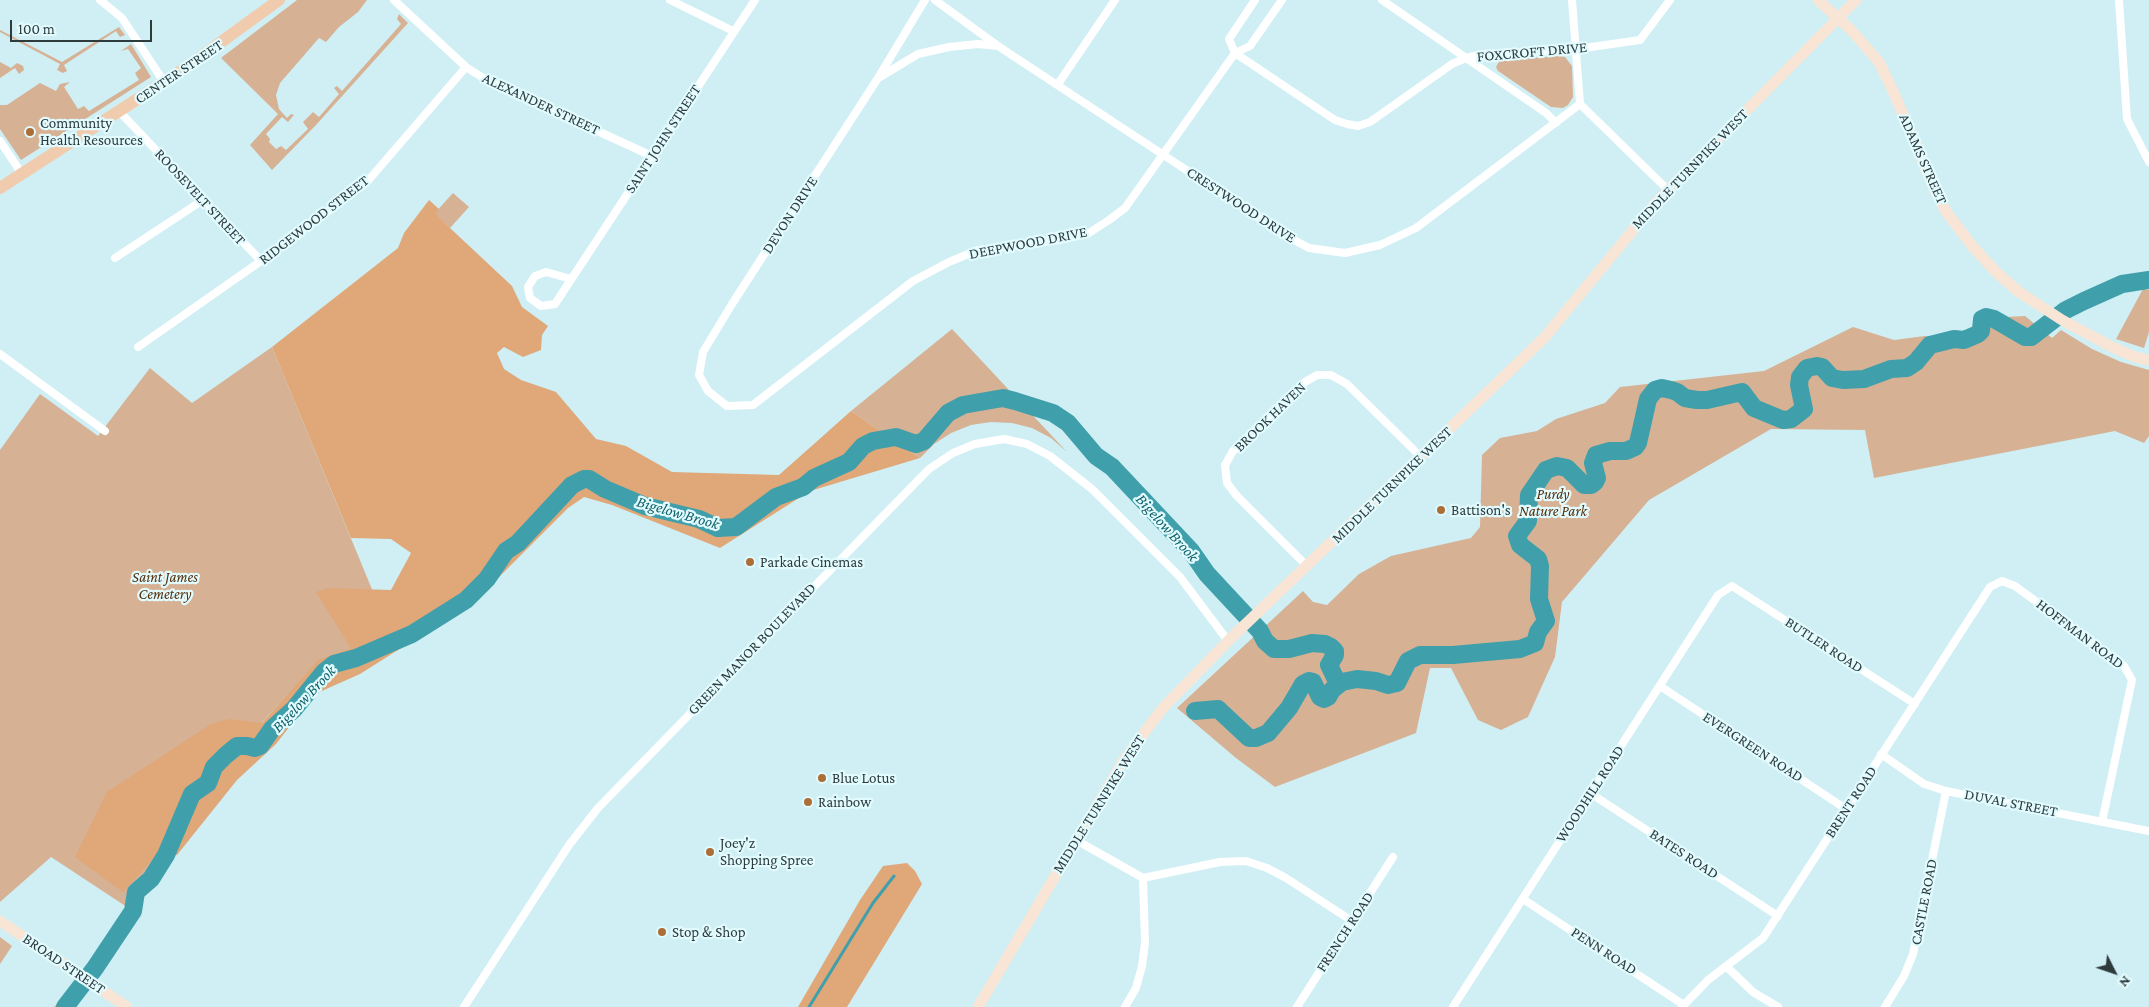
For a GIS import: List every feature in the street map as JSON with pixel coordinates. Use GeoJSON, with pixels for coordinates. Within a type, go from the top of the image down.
{"type":"FeatureCollection","features":[{"type":"Feature","properties":{"kind":"main road","name":"CENTER STREET"},"geometry":{"type":"LineString","coordinates":[[0,188],[218,46],[279,0]]}},
{"type":"Feature","properties":{"kind":"main road","name":"ADAMS STREET"},"geometry":{"type":"LineString","coordinates":[[1818,0],[1868,47],[1883,70],[1929,178],[1947,212],[1973,247],[1997,273],[2019,292],[2058,317],[2112,347],[2135,357],[2149,360]]}},
{"type":"Feature","properties":{"kind":"main road","name":"MIDDLE TURNPIKE WEST"},"geometry":{"type":"LineString","coordinates":[[978,1007],[1139,737],[1180,688],[1544,338],[1640,221],[1668,190],[1856,0]]}},
{"type":"Feature","properties":{"kind":"main road","name":"BROAD STREET"},"geometry":{"type":"LineString","coordinates":[[0,921],[127,1007]]}},
{"type":"Feature","properties":{"kind":"street"},"geometry":{"type":"LineString","coordinates":[[100,0],[122,18],[164,82]]}},
{"type":"Feature","properties":{"kind":"street","name":"ALEXANDER STREET"},"geometry":{"type":"LineString","coordinates":[[394,0],[466,67],[488,81],[652,156]]}},
{"type":"Feature","properties":{"kind":"street"},"geometry":{"type":"LineString","coordinates":[[670,0],[733,31]]}},
{"type":"Feature","properties":{"kind":"street","name":"SAINT JOHN STREET"},"geometry":{"type":"LineString","coordinates":[[571,279],[546,272],[535,276],[528,287],[530,298],[541,306],[555,304],[755,0]]}},
{"type":"Feature","properties":{"kind":"street","name":"DEVON DRIVE"},"geometry":{"type":"LineString","coordinates":[[704,352],[732,304],[878,78],[925,0]]}},
{"type":"Feature","properties":{"kind":"street","name":"CRESTWOOD DRIVE"},"geometry":{"type":"LineString","coordinates":[[935,0],[998,46],[1285,235],[1309,248],[1345,253],[1380,245],[1416,228],[1580,104]]}},
{"type":"Feature","properties":{"kind":"street"},"geometry":{"type":"LineString","coordinates":[[1058,84],[1115,0]]}},
{"type":"Feature","properties":{"kind":"street"},"geometry":{"type":"LineString","coordinates":[[1235,53],[1229,39],[1256,0]]}},
{"type":"Feature","properties":{"kind":"street","name":"DEEPWOOD DRIVE"},"geometry":{"type":"LineString","coordinates":[[704,352],[700,375],[708,391],[727,406],[753,405],[913,281],[949,262],[978,250],[1059,240],[1089,233],[1125,208],[1235,53],[1250,46],[1282,0]]}},
{"type":"Feature","properties":{"kind":"street"},"geometry":{"type":"LineString","coordinates":[[1382,0],[1546,114],[1556,123]]}},
{"type":"Feature","properties":{"kind":"street"},"geometry":{"type":"LineString","coordinates":[[1572,0],[1580,104],[1668,190]]}},
{"type":"Feature","properties":{"kind":"street","name":"FOXCROFT DRIVE"},"geometry":{"type":"LineString","coordinates":[[1235,53],[1335,120],[1358,126],[1370,122],[1452,64],[1466,58],[1483,54],[1577,49],[1640,40],[1670,0]]}},
{"type":"Feature","properties":{"kind":"street"},"geometry":{"type":"LineString","coordinates":[[2119,0],[2127,119],[2149,162]]}},
{"type":"Feature","properties":{"kind":"street","name":"DEVON DRIVE"},"geometry":{"type":"LineString","coordinates":[[878,78],[918,54],[949,47],[978,44],[998,46]]}},
{"type":"Feature","properties":{"kind":"street","name":"RIDGEWOOD STREET"},"geometry":{"type":"LineString","coordinates":[[138,347],[366,183],[466,67]]}},
{"type":"Feature","properties":{"kind":"street","name":"ROOSEVELT STREET"},"geometry":{"type":"LineString","coordinates":[[119,112],[260,261]]}},
{"type":"Feature","properties":{"kind":"street"},"geometry":{"type":"LineString","coordinates":[[0,141],[22,174]]}},
{"type":"Feature","properties":{"kind":"street"},"geometry":{"type":"LineString","coordinates":[[115,258],[203,200]]}},
{"type":"Feature","properties":{"kind":"street"},"geometry":{"type":"LineString","coordinates":[[0,354],[105,431]]}},
{"type":"Feature","properties":{"kind":"street","name":"BROOK HAVEN"},"geometry":{"type":"LineString","coordinates":[[1307,566],[1237,496],[1227,482],[1225,466],[1233,451],[1297,389],[1318,375],[1331,375],[1347,384],[1421,457]]}},
{"type":"Feature","properties":{"kind":"street","name":"GREEN MANOR BOULEVARD"},"geometry":{"type":"LineString","coordinates":[[464,1007],[569,845],[598,808],[928,469],[953,453],[975,444],[1004,439],[1027,444],[1050,456],[1092,489],[1180,577],[1228,641]]}},
{"type":"Feature","properties":{"kind":"street","name":"BRENT ROAD"},"geometry":{"type":"LineString","coordinates":[[1683,1006],[1708,980],[1763,938],[1990,587],[2002,580]]}},
{"type":"Feature","properties":{"kind":"street","name":"HOFFMAN ROAD"},"geometry":{"type":"LineString","coordinates":[[2002,580],[2015,586],[2124,666],[2132,680],[2102,822]]}},
{"type":"Feature","properties":{"kind":"street","name":"BUTLER ROAD"},"geometry":{"type":"LineString","coordinates":[[1732,586],[1915,704]]}},
{"type":"Feature","properties":{"kind":"street","name":"WOODHILL ROAD"},"geometry":{"type":"LineString","coordinates":[[1456,1006],[1590,793],[1718,595],[1732,586]]}},
{"type":"Feature","properties":{"kind":"street","name":"EVERGREEN ROAD"},"geometry":{"type":"LineString","coordinates":[[1660,686],[1846,809]]}},
{"type":"Feature","properties":{"kind":"street","name":"DUVAL STREET"},"geometry":{"type":"LineString","coordinates":[[1881,754],[1924,784],[1946,791],[2149,831]]}},
{"type":"Feature","properties":{"kind":"street","name":"CASTLE ROAD"},"geometry":{"type":"LineString","coordinates":[[1885,1007],[1904,976],[1914,954],[1946,791]]}},
{"type":"Feature","properties":{"kind":"street","name":"BATES ROAD"},"geometry":{"type":"LineString","coordinates":[[1590,793],[1778,916]]}},
{"type":"Feature","properties":{"kind":"street"},"geometry":{"type":"LineString","coordinates":[[1076,840],[1143,878],[1220,862],[1246,861],[1267,868],[1286,878],[1352,921]]}},
{"type":"Feature","properties":{"kind":"street","name":"FRENCH ROAD"},"geometry":{"type":"LineString","coordinates":[[1297,1007],[1393,857]]}},
{"type":"Feature","properties":{"kind":"street"},"geometry":{"type":"LineString","coordinates":[[1125,1007],[1136,988],[1142,966],[1145,943],[1143,878]]}},
{"type":"Feature","properties":{"kind":"street","name":"PENN ROAD"},"geometry":{"type":"LineString","coordinates":[[1524,898],[1683,1006]]}},
{"type":"Feature","properties":{"kind":"street"},"geometry":{"type":"LineString","coordinates":[[1727,967],[1754,992],[1778,1007]]}},
{"type":"Feature","properties":{"kind":"green space"},"geometry":{"type":"Polygon","coordinates":[[[297,0],[367,0],[358,12],[339,27],[326,42],[319,38],[280,83],[276,95],[279,109],[287,118],[291,114],[294,115],[288,122],[282,117],[266,134],[270,139],[269,142],[276,149],[281,146],[286,150],[308,129],[303,122],[313,112],[319,117],[339,94],[334,88],[337,86],[342,91],[401,24],[397,19],[399,14],[408,23],[316,125],[272,170],[250,145],[278,114],[221,58],[297,0]]]}},
{"type":"Feature","properties":{"kind":"green space"},"geometry":{"type":"Polygon","coordinates":[[[119,27],[125,35],[120,37],[116,31],[64,65],[67,71],[63,73],[57,70],[60,64],[0,32],[0,30],[62,62],[119,27]]]}},
{"type":"Feature","properties":{"kind":"green space"},"geometry":{"type":"Polygon","coordinates":[[[131,44],[151,77],[21,160],[0,129],[0,105],[7,105],[40,83],[56,91],[60,84],[70,82],[64,87],[78,109],[84,106],[89,111],[139,80],[135,73],[141,68],[128,49],[121,51],[131,44]]]}},
{"type":"Feature","properties":{"kind":"green space"},"geometry":{"type":"Polygon","coordinates":[[[1565,57],[1572,66],[1573,97],[1568,105],[1563,108],[1551,107],[1498,71],[1496,67],[1500,60],[1565,57]]]}},
{"type":"Feature","properties":{"kind":"green space"},"geometry":{"type":"Polygon","coordinates":[[[0,62],[11,68],[17,63],[23,66],[24,70],[19,74],[15,68],[0,78],[0,62]]]}},
{"type":"Feature","properties":{"kind":"green space"},"geometry":{"type":"Polygon","coordinates":[[[453,193],[469,207],[450,228],[434,214],[453,193]]]}},
{"type":"Feature","properties":{"kind":"green space"},"geometry":{"type":"Polygon","coordinates":[[[2143,289],[2149,290],[2149,332],[2144,348],[2116,339],[2143,289]]]}},
{"type":"Feature","properties":{"kind":"green space","name":"Purdy Nature Park"},"geometry":{"type":"Polygon","coordinates":[[[1976,312],[2006,317],[2025,316],[2052,338],[2061,330],[2092,349],[2121,362],[2149,370],[2149,436],[2144,443],[2115,431],[1874,478],[1865,430],[1771,429],[1649,500],[1562,602],[1555,657],[1528,717],[1501,730],[1478,720],[1451,668],[1430,668],[1416,733],[1275,787],[1236,758],[1177,708],[1303,591],[1313,602],[1327,605],[1359,574],[1391,556],[1471,538],[1480,527],[1482,455],[1500,438],[1537,431],[1556,419],[1605,403],[1620,387],[1764,371],[1853,327],[1894,340],[1925,336],[1969,339],[1976,312]]]}},
{"type":"Feature","properties":{"kind":"green space"},"geometry":{"type":"Polygon","coordinates":[[[952,329],[1067,452],[1051,438],[1032,428],[1012,423],[991,422],[971,425],[951,433],[934,444],[920,458],[851,411],[952,329]]]}},
{"type":"Feature","properties":{"kind":"green space","name":"Saint James Cemetery"},"geometry":{"type":"Polygon","coordinates":[[[272,347],[390,633],[318,661],[248,738],[130,909],[51,857],[0,902],[0,450],[40,394],[98,436],[150,368],[192,403],[272,347]]]}},
{"type":"Feature","properties":{"kind":"green space"},"geometry":{"type":"Polygon","coordinates":[[[0,937],[12,946],[0,964],[0,937]]]}},
{"type":"Feature","properties":{"kind":"shaded area"},"geometry":{"type":"Polygon","coordinates":[[[429,200],[439,209],[435,214],[512,286],[522,307],[548,326],[542,335],[541,350],[523,357],[504,347],[497,353],[504,369],[521,380],[556,392],[596,439],[626,446],[672,472],[779,475],[851,411],[920,458],[810,491],[720,548],[612,505],[584,497],[568,508],[474,602],[360,674],[315,694],[276,744],[237,780],[177,855],[161,850],[123,892],[75,857],[107,792],[211,724],[229,719],[262,723],[318,660],[351,648],[316,592],[328,588],[391,590],[411,553],[391,539],[351,538],[272,347],[398,248],[404,233],[429,200]]]}},
{"type":"Feature","properties":{"kind":"shaded area"},"geometry":{"type":"Polygon","coordinates":[[[907,863],[915,871],[922,884],[847,1007],[798,1007],[860,900],[883,866],[907,863]]]}},
{"type":"Feature","properties":{"kind":"shaded area"},"geometry":{"type":"Polygon","coordinates":[[[64,997],[75,1000],[78,1003],[77,1006],[54,1007],[64,997]]]}},
{"type":"Feature","properties":{"kind":"waterway","name":"Bigelow Brook"},"geometry":{"type":"LineString","coordinates":[[1195,711],[1218,709],[1249,738],[1256,738],[1268,733],[1289,708],[1303,684],[1309,681],[1313,682],[1320,697],[1324,699],[1342,682],[1357,679],[1376,681],[1388,685],[1397,683],[1408,661],[1420,655],[1453,655],[1520,649],[1535,643],[1538,632],[1546,621],[1539,599],[1540,566],[1538,559],[1520,545],[1517,536],[1528,521],[1529,495],[1546,470],[1557,466],[1567,468],[1584,485],[1591,485],[1595,482],[1597,478],[1593,463],[1596,455],[1610,451],[1626,451],[1635,447],[1638,443],[1648,399],[1655,390],[1662,388],[1671,390],[1685,398],[1697,400],[1707,400],[1742,392],[1754,408],[1783,420],[1791,419],[1804,409],[1799,385],[1800,377],[1807,368],[1822,367],[1832,378],[1843,380],[1864,379],[1891,369],[1907,368],[1916,362],[1930,345],[1954,339],[1964,340],[1978,334],[1981,331],[1982,319],[1986,317],[1994,319],[2025,337],[2031,337],[2066,310],[2084,301],[2122,284],[2149,280]]}},
{"type":"Feature","properties":{"kind":"waterway","name":"Bigelow Brook"},"geometry":{"type":"LineString","coordinates":[[65,1007],[95,968],[133,911],[136,892],[151,879],[166,855],[192,794],[208,783],[214,767],[237,746],[255,748],[260,746],[272,729],[294,709],[324,672],[334,664],[356,658],[412,634],[466,600],[487,579],[506,551],[518,543],[572,485],[584,479],[589,479],[605,489],[645,506],[699,519],[718,528],[736,527],[776,497],[803,487],[814,478],[849,462],[863,446],[873,441],[896,437],[916,444],[924,441],[948,413],[963,405],[1003,398],[1015,401],[1053,413],[1068,423],[1096,456],[1112,467],[1191,551],[1207,574],[1260,631],[1265,641],[1274,649],[1289,649],[1312,643],[1325,644],[1331,647],[1335,651],[1335,655],[1329,665],[1338,684]]}},
{"type":"Feature","properties":{"kind":"waterway"},"geometry":{"type":"LineString","coordinates":[[809,1007],[873,903],[894,876]]}},
{"type":"Feature","properties":{"kind":"place","name":"Community Health Resources"},"geometry":{"type":"Point","coordinates":[30,132]}},
{"type":"Feature","properties":{"kind":"place","name":"Battison's"},"geometry":{"type":"Point","coordinates":[1441,510]}},
{"type":"Feature","properties":{"kind":"place","name":"Parkade Cinemas"},"geometry":{"type":"Point","coordinates":[750,562]}},
{"type":"Feature","properties":{"kind":"place","name":"Blue Lotus"},"geometry":{"type":"Point","coordinates":[822,778]}},
{"type":"Feature","properties":{"kind":"place","name":"Rainbow"},"geometry":{"type":"Point","coordinates":[808,802]}},
{"type":"Feature","properties":{"kind":"place","name":"Joey'z Shopping Spree"},"geometry":{"type":"Point","coordinates":[710,852]}},
{"type":"Feature","properties":{"kind":"place","name":"Stop & Shop"},"geometry":{"type":"Point","coordinates":[662,932]}}]}
